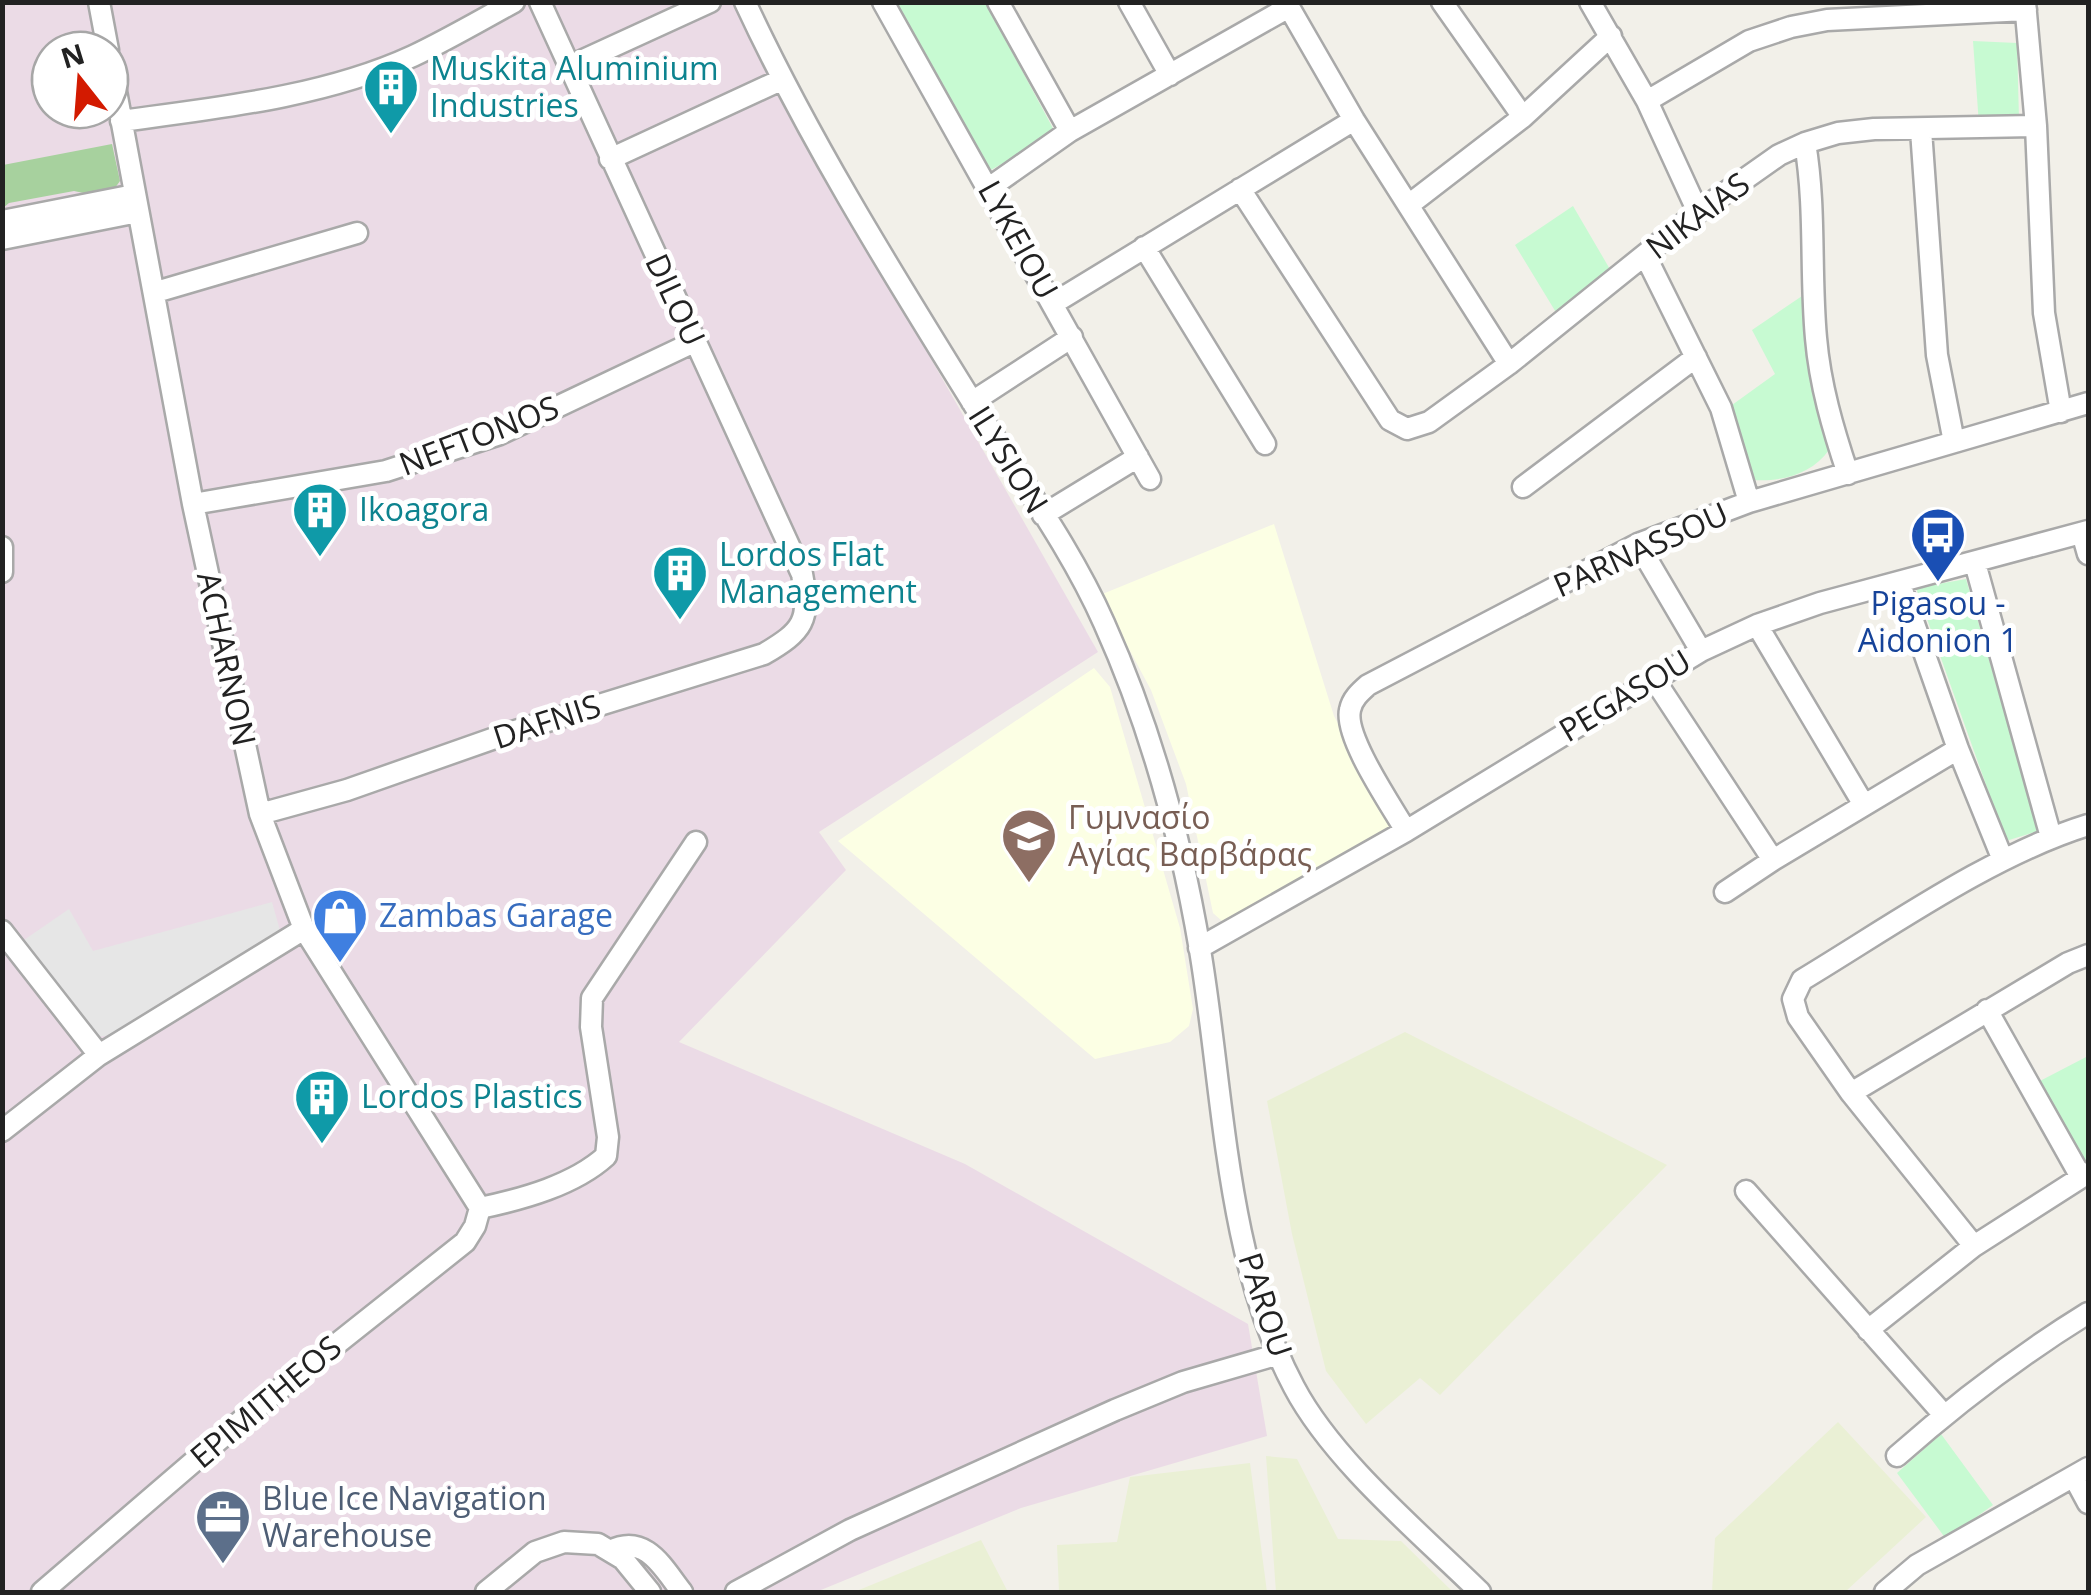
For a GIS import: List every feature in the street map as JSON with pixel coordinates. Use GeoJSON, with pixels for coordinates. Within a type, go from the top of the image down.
{"type":"FeatureCollection","features":[{"type":"Feature","properties":{"kind":"street"},"geometry":{"type":"LineString","coordinates":[[99,2],[104,30]]}},
{"type":"Feature","properties":{"kind":"street"},"geometry":{"type":"LineString","coordinates":[[130,119],[255,102],[336,82],[410,58],[514,2]]}},
{"type":"Feature","properties":{"kind":"street","name":"DILOU"},"geometry":{"type":"LineString","coordinates":[[540,2],[802,574],[807,599]]}},
{"type":"Feature","properties":{"kind":"street"},"geometry":{"type":"LineString","coordinates":[[568,67],[710,2]]}},
{"type":"Feature","properties":{"kind":"street","name":"ILYSION"},"geometry":{"type":"LineString","coordinates":[[745,2],[781,80],[1104,623],[1149,739],[1170,807],[1199,948]]}},
{"type":"Feature","properties":{"kind":"street","name":"LYKEIOU"},"geometry":{"type":"LineString","coordinates":[[883,2],[1150,478]]}},
{"type":"Feature","properties":{"kind":"street"},"geometry":{"type":"LineString","coordinates":[[998,2],[1070,132]]}},
{"type":"Feature","properties":{"kind":"street"},"geometry":{"type":"LineString","coordinates":[[1129,2],[1170,74]]}},
{"type":"Feature","properties":{"kind":"street"},"geometry":{"type":"LineString","coordinates":[[1442,2],[1523,117]]}},
{"type":"Feature","properties":{"kind":"street"},"geometry":{"type":"LineString","coordinates":[[1590,2],[1647,101],[1698,212]]}},
{"type":"Feature","properties":{"kind":"street"},"geometry":{"type":"LineString","coordinates":[[989,188],[1070,132],[1287,5],[1354,120],[1510,364]]}},
{"type":"Feature","properties":{"kind":"street"},"geometry":{"type":"LineString","coordinates":[[1647,101],[1749,41],[1777,32],[1826,20],[1899,10],[2026,6],[2044,313],[2060,412]]}},
{"type":"Feature","properties":{"kind":"street"},"geometry":{"type":"LineString","coordinates":[[1410,204],[1523,117],[1611,36]]}},
{"type":"Feature","properties":{"kind":"street"},"geometry":{"type":"LineString","coordinates":[[610,158],[781,80]]}},
{"type":"Feature","properties":{"kind":"street"},"geometry":{"type":"LineString","coordinates":[[1054,304],[1354,120]]}},
{"type":"Feature","properties":{"kind":"street","name":"NIKAIAS"},"geometry":{"type":"LineString","coordinates":[[1240,189],[1390,420],[1407,429],[1430,422],[1510,364],[1698,212],[1805,142],[1838,133],[2036,126]]}},
{"type":"Feature","properties":{"kind":"street","name":"ACHARNON"},"geometry":{"type":"LineString","coordinates":[[124,130],[193,504],[260,814],[304,930],[480,1208]]}},
{"type":"Feature","properties":{"kind":"street"},"geometry":{"type":"LineString","coordinates":[[1921,130],[1936,355],[1954,442]]}},
{"type":"Feature","properties":{"kind":"street"},"geometry":{"type":"LineString","coordinates":[[1805,142],[1812,185],[1816,338],[1828,411],[1848,474]]}},
{"type":"Feature","properties":{"kind":"street"},"geometry":{"type":"LineString","coordinates":[[2,220],[136,204]]}},
{"type":"Feature","properties":{"kind":"street"},"geometry":{"type":"LineString","coordinates":[[2,240],[136,204]]}},
{"type":"Feature","properties":{"kind":"street"},"geometry":{"type":"LineString","coordinates":[[156,292],[357,233]]}},
{"type":"Feature","properties":{"kind":"street"},"geometry":{"type":"LineString","coordinates":[[1144,247],[1266,444]]}},
{"type":"Feature","properties":{"kind":"street"},"geometry":{"type":"LineString","coordinates":[[1644,256],[1722,408],[1748,502]]}},
{"type":"Feature","properties":{"kind":"street"},"geometry":{"type":"LineString","coordinates":[[972,402],[1072,337]]}},
{"type":"Feature","properties":{"kind":"street","name":"NEFTONOS"},"geometry":{"type":"LineString","coordinates":[[193,504],[386,471],[500,434],[694,342]]}},
{"type":"Feature","properties":{"kind":"street"},"geometry":{"type":"LineString","coordinates":[[1523,487],[1696,357]]}},
{"type":"Feature","properties":{"kind":"street","name":"PARNASSOU"},"geometry":{"type":"LineString","coordinates":[[1406,831],[1351,732],[1349,712],[1354,698],[1368,685],[1638,544],[1748,502],[2088,403]]}},
{"type":"Feature","properties":{"kind":"street"},"geometry":{"type":"LineString","coordinates":[[1043,516],[1138,457]]}},
{"type":"Feature","properties":{"kind":"street"},"geometry":{"type":"LineString","coordinates":[[2085,532],[2088,554]]}},
{"type":"Feature","properties":{"kind":"street","name":"PEGASOU"},"geometry":{"type":"LineString","coordinates":[[1199,948],[1406,831],[1700,650],[1820,603],[2085,532]]}},
{"type":"Feature","properties":{"kind":"street"},"geometry":{"type":"LineString","coordinates":[[1638,544],[1700,650]]}},
{"type":"Feature","properties":{"kind":"street"},"geometry":{"type":"LineString","coordinates":[[2,546],[2,572]]}},
{"type":"Feature","properties":{"kind":"street"},"geometry":{"type":"LineString","coordinates":[[1975,564],[2051,837]]}},
{"type":"Feature","properties":{"kind":"street"},"geometry":{"type":"LineString","coordinates":[[1900,584],[1958,750],[2003,860]]}},
{"type":"Feature","properties":{"kind":"street","name":"DAFNIS"},"geometry":{"type":"LineString","coordinates":[[260,814],[347,790],[509,734],[764,654],[794,636],[807,599]]}},
{"type":"Feature","properties":{"kind":"street"},"geometry":{"type":"LineString","coordinates":[[1757,625],[1864,805]]}},
{"type":"Feature","properties":{"kind":"street"},"geometry":{"type":"LineString","coordinates":[[1654,678],[1773,860]]}},
{"type":"Feature","properties":{"kind":"street"},"geometry":{"type":"LineString","coordinates":[[1724,892],[1958,750]]}},
{"type":"Feature","properties":{"kind":"street"},"geometry":{"type":"LineString","coordinates":[[1974,1246],[1850,1094],[1798,1016],[1793,998],[1802,980],[2003,860],[2051,837],[2088,826]]}},
{"type":"Feature","properties":{"kind":"street"},"geometry":{"type":"LineString","coordinates":[[480,1208],[511,1201],[583,1173],[606,1156],[608,1138],[590,1027],[592,998],[696,842]]}},
{"type":"Feature","properties":{"kind":"street"},"geometry":{"type":"LineString","coordinates":[[2,930],[99,1055]]}},
{"type":"Feature","properties":{"kind":"street"},"geometry":{"type":"LineString","coordinates":[[2,1131],[99,1055],[304,930]]}},
{"type":"Feature","properties":{"kind":"street","name":"PAROU"},"geometry":{"type":"LineString","coordinates":[[1199,948],[1240,1227],[1263,1320],[1295,1390],[1336,1447],[1480,1592]]}},
{"type":"Feature","properties":{"kind":"street"},"geometry":{"type":"LineString","coordinates":[[1850,1094],[1987,1010],[2088,955]]}},
{"type":"Feature","properties":{"kind":"street"},"geometry":{"type":"LineString","coordinates":[[1868,1330],[1974,1246],[2085,1175],[1987,1010]]}},
{"type":"Feature","properties":{"kind":"street"},"geometry":{"type":"LineString","coordinates":[[1746,1191],[1944,1414]]}},
{"type":"Feature","properties":{"kind":"street","name":"EPIMITHEOS"},"geometry":{"type":"LineString","coordinates":[[42,1592],[256,1408],[465,1242],[480,1208]]}},
{"type":"Feature","properties":{"kind":"street"},"geometry":{"type":"LineString","coordinates":[[1896,1456],[2036,1344],[2088,1313]]}},
{"type":"Feature","properties":{"kind":"street"},"geometry":{"type":"LineString","coordinates":[[736,1592],[850,1530],[1115,1410],[1183,1382],[1279,1354]]}},
{"type":"Feature","properties":{"kind":"street"},"geometry":{"type":"LineString","coordinates":[[1885,1592],[1917,1565],[2081,1472],[2088,1503]]}},
{"type":"Feature","properties":{"kind":"street"},"geometry":{"type":"LineString","coordinates":[[486,1592],[534,1552],[564,1542],[598,1544],[623,1559],[650,1592]]}},
{"type":"Feature","properties":{"kind":"street"},"geometry":{"type":"LineString","coordinates":[[610,1551],[620,1546],[636,1546],[650,1552],[682,1592]]}},
{"type":"Feature","properties":{"kind":"shaded area"},"geometry":{"type":"Polygon","coordinates":[[[3,3],[742,3],[775,85],[1098,652],[819,832],[846,870],[679,1042],[965,1164],[1248,1324],[1267,1436],[1021,1508],[816,1592],[3,1592],[3,3]]]}},
{"type":"Feature","properties":{"kind":"shaded area"},"geometry":{"type":"Polygon","coordinates":[[[1274,524],[1334,716],[1395,832],[1230,922],[1213,913],[1186,784],[1151,690],[1100,595],[1274,524]]]}},
{"type":"Feature","properties":{"kind":"shaded area","name":"Γυμνασίο Αγίας Βαρβάρας"},"geometry":{"type":"Polygon","coordinates":[[[1094,668],[1110,687],[1180,928],[1193,1009],[1189,1026],[1170,1042],[1095,1059],[838,841],[1094,668]]]}},
{"type":"Feature","properties":{"kind":"shaded area"},"geometry":{"type":"Polygon","coordinates":[[[272,902],[281,934],[125,1034],[95,1037],[24,940],[69,909],[93,951],[272,902]]]}},
{"type":"Feature","properties":{"kind":"shaded area"},"geometry":{"type":"Polygon","coordinates":[[[1405,1032],[1667,1165],[1440,1395],[1420,1378],[1366,1424],[1326,1371],[1292,1234],[1267,1101],[1405,1032]]]}},
{"type":"Feature","properties":{"kind":"shaded area"},"geometry":{"type":"Polygon","coordinates":[[[1838,1422],[1926,1517],[1845,1592],[1712,1592],[1715,1538],[1838,1422]]]}},
{"type":"Feature","properties":{"kind":"shaded area"},"geometry":{"type":"Polygon","coordinates":[[[1266,1456],[1297,1459],[1338,1539],[1401,1541],[1453,1592],[1276,1592],[1266,1456]]]}},
{"type":"Feature","properties":{"kind":"shaded area"},"geometry":{"type":"Polygon","coordinates":[[[1250,1463],[1267,1592],[1059,1592],[1057,1545],[1117,1542],[1130,1477],[1250,1463]]]}},
{"type":"Feature","properties":{"kind":"shaded area"},"geometry":{"type":"Polygon","coordinates":[[[981,1540],[1008,1592],[854,1592],[981,1540]]]}},
{"type":"Feature","properties":{"kind":"green space"},"geometry":{"type":"Polygon","coordinates":[[[896,3],[986,3],[1056,134],[989,171],[896,3]]]}},
{"type":"Feature","properties":{"kind":"green space"},"geometry":{"type":"Polygon","coordinates":[[[1973,41],[2017,43],[2019,119],[1979,125],[1973,41]]]}},
{"type":"Feature","properties":{"kind":"green space"},"geometry":{"type":"Polygon","coordinates":[[[112,144],[120,181],[112,192],[102,197],[74,191],[9,203],[3,208],[3,165],[112,144]]]}},
{"type":"Feature","properties":{"kind":"green space"},"geometry":{"type":"Polygon","coordinates":[[[1573,206],[1611,271],[1557,314],[1515,245],[1573,206]]]}},
{"type":"Feature","properties":{"kind":"green space"},"geometry":{"type":"Polygon","coordinates":[[[1805,294],[1807,352],[1829,450],[1814,465],[1795,475],[1753,480],[1732,405],[1775,374],[1752,330],[1805,294]]]}},
{"type":"Feature","properties":{"kind":"green space"},"geometry":{"type":"Polygon","coordinates":[[[1966,579],[2038,831],[2006,841],[1916,588],[1966,579]]]}},
{"type":"Feature","properties":{"kind":"green space"},"geometry":{"type":"Polygon","coordinates":[[[2088,1056],[2088,1162],[2084,1164],[2038,1082],[2088,1056]]]}},
{"type":"Feature","properties":{"kind":"green space"},"geometry":{"type":"Polygon","coordinates":[[[1941,1434],[1993,1505],[1946,1539],[1897,1473],[1941,1434]]]}},
{"type":"Feature","properties":{"kind":"place","name":"Muskita Aluminium Industries"},"geometry":{"type":"Point","coordinates":[391,136]}},
{"type":"Feature","properties":{"kind":"place","name":"Ikoagora"},"geometry":{"type":"Point","coordinates":[320,559]}},
{"type":"Feature","properties":{"kind":"place","name":"Pigasou - Aidonion 1"},"geometry":{"type":"Point","coordinates":[1938,584]}},
{"type":"Feature","properties":{"kind":"place","name":"Lordos Flat Management"},"geometry":{"type":"Point","coordinates":[680,622]}},
{"type":"Feature","properties":{"kind":"place","name":"Γυμνασίο Αγίας Βαρβάρας"},"geometry":{"type":"Point","coordinates":[1029,885]}},
{"type":"Feature","properties":{"kind":"place","name":"Zambas Garage"},"geometry":{"type":"Point","coordinates":[340,965]}},
{"type":"Feature","properties":{"kind":"place","name":"Lordos Plastics"},"geometry":{"type":"Point","coordinates":[322,1146]}},
{"type":"Feature","properties":{"kind":"place","name":"Blue Ice Navigation Warehouse"},"geometry":{"type":"Point","coordinates":[223,1566]}}]}
